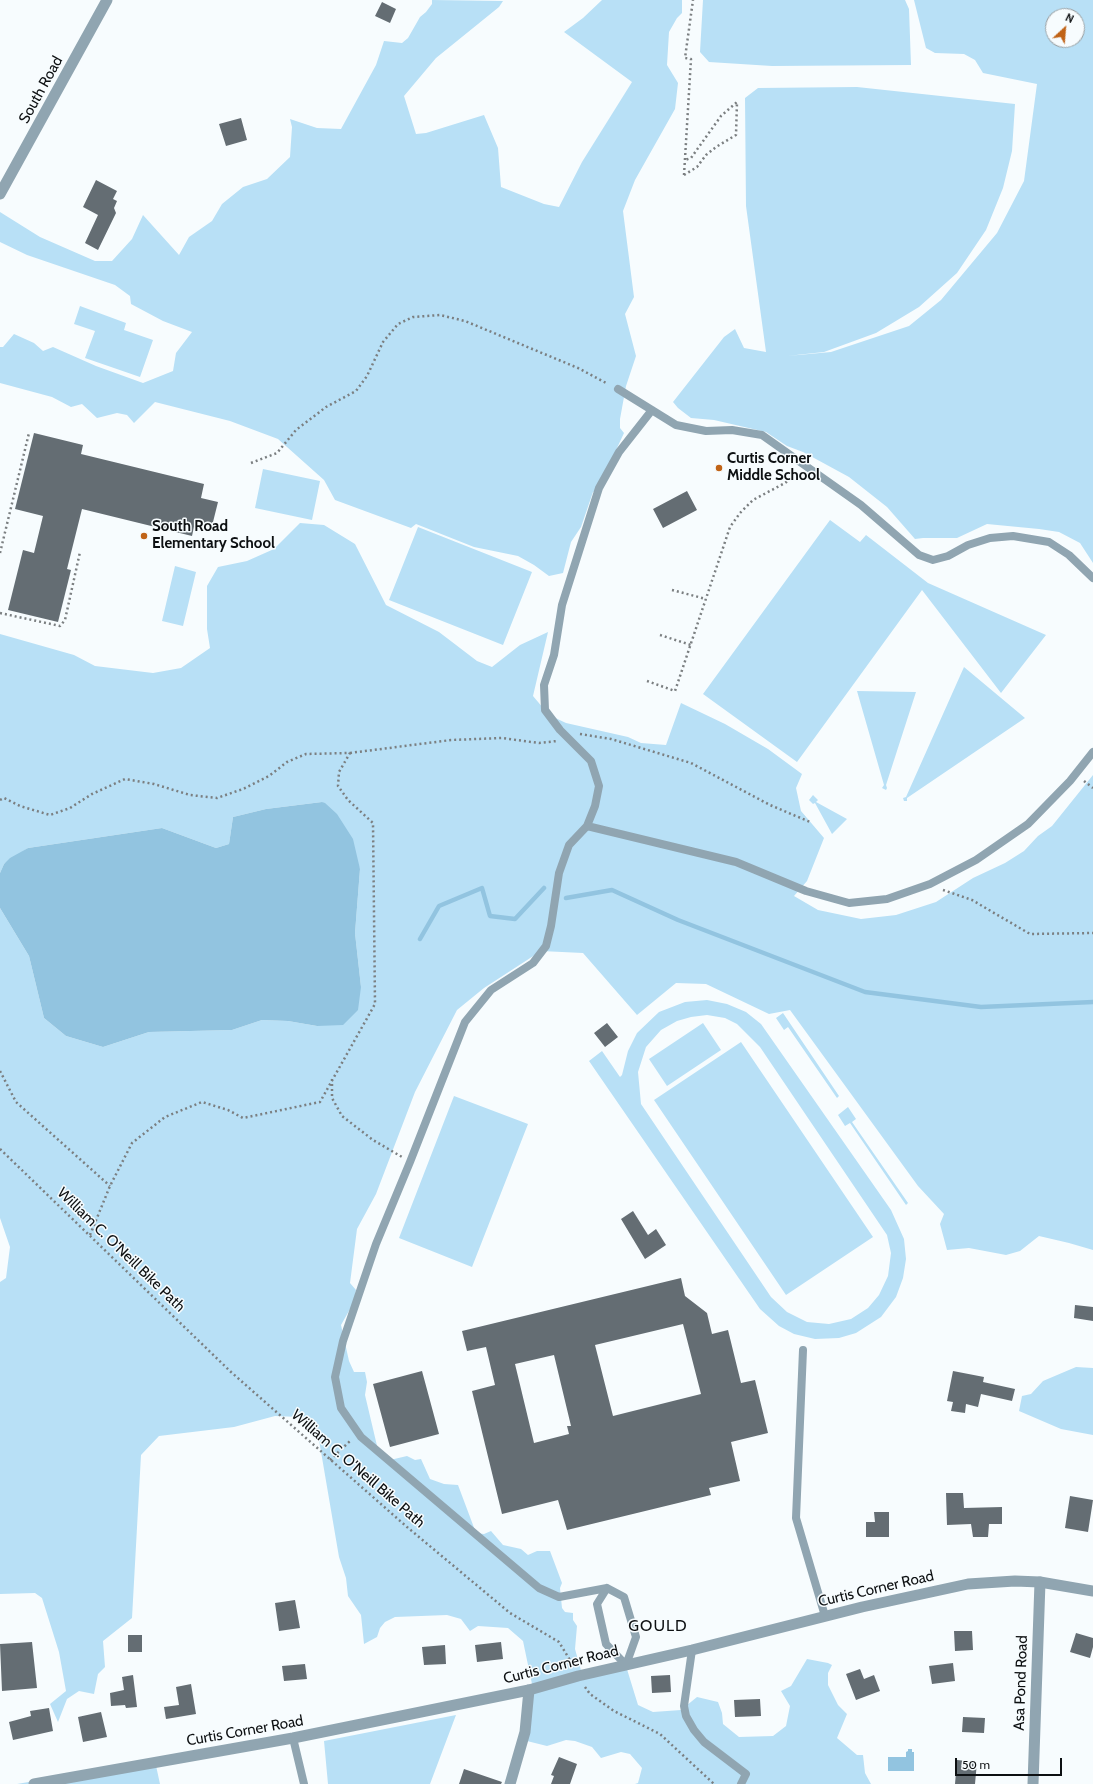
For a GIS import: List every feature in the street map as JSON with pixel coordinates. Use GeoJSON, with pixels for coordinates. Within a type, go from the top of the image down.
{"type":"FeatureCollection","features":[{"type":"Feature","properties":{"kind":"street","name":"South Road"},"geometry":{"type":"LineString","coordinates":[[0,194],[107,0]]}},
{"type":"Feature","properties":{"kind":"street","name":"Curtis Corner Road"},"geometry":{"type":"LineString","coordinates":[[34,1784],[293,1738],[529,1690],[578,1676],[692,1650],[825,1616],[968,1584],[1015,1581],[1040,1582],[1093,1591]]}},
{"type":"Feature","properties":{"kind":"street","name":"Asa Pond Road"},"geometry":{"type":"LineString","coordinates":[[1033,1784],[1040,1582]]}},
{"type":"Feature","properties":{"kind":"street"},"geometry":{"type":"LineString","coordinates":[[510,1784],[525,1732],[529,1690]]}},
{"type":"Feature","properties":{"kind":"lane"},"geometry":{"type":"LineString","coordinates":[[618,389],[676,425],[706,431],[732,430],[762,435],[861,505],[919,555],[933,560],[948,556],[968,545],[990,538],[1013,536],[1049,542],[1069,555],[1093,578]]}},
{"type":"Feature","properties":{"kind":"lane"},"geometry":{"type":"LineString","coordinates":[[607,1588],[598,1604],[606,1644],[626,1665],[636,1637],[624,1597],[607,1588],[560,1597],[539,1588],[358,1433],[341,1408],[335,1376],[343,1341],[376,1244],[465,1022],[491,990],[533,963],[546,946],[552,926],[559,873],[569,845],[586,826],[595,806],[599,786],[591,761],[571,736],[560,730],[545,710],[544,685],[554,655],[562,605],[599,488],[619,452],[652,410]]}},
{"type":"Feature","properties":{"kind":"lane"},"geometry":{"type":"LineString","coordinates":[[586,826],[736,862],[806,891],[848,903],[887,900],[930,884],[976,860],[1028,824],[1070,781],[1093,752]]}},
{"type":"Feature","properties":{"kind":"lane"},"geometry":{"type":"LineString","coordinates":[[802,1350],[796,1518],[825,1616]]}},
{"type":"Feature","properties":{"kind":"lane"},"geometry":{"type":"LineString","coordinates":[[692,1650],[684,1706],[686,1716],[694,1730],[704,1742],[746,1774],[741,1784]]}},
{"type":"Feature","properties":{"kind":"lane"},"geometry":{"type":"LineString","coordinates":[[293,1738],[304,1784]]}},
{"type":"Feature","properties":{"kind":"path"},"geometry":{"type":"LineString","coordinates":[[685,160],[691,158],[721,116],[737,102],[736,135],[716,147],[706,155],[697,167],[684,175],[691,59],[685,58],[693,0]]}},
{"type":"Feature","properties":{"kind":"path"},"geometry":{"type":"LineString","coordinates":[[251,463],[277,453],[296,430],[326,407],[356,391],[367,376],[383,342],[398,324],[413,317],[440,315],[465,321],[578,368],[618,389]]}},
{"type":"Feature","properties":{"kind":"path"},"geometry":{"type":"LineString","coordinates":[[0,553],[29,433]]}},
{"type":"Feature","properties":{"kind":"path"},"geometry":{"type":"LineString","coordinates":[[647,681],[675,692],[730,527],[740,513],[753,500],[785,483],[806,466]]}},
{"type":"Feature","properties":{"kind":"path"},"geometry":{"type":"LineString","coordinates":[[0,613],[60,626],[65,620],[80,552]]}},
{"type":"Feature","properties":{"kind":"path"},"geometry":{"type":"LineString","coordinates":[[672,590],[706,599]]}},
{"type":"Feature","properties":{"kind":"path"},"geometry":{"type":"LineString","coordinates":[[660,636],[691,645]]}},
{"type":"Feature","properties":{"kind":"path"},"geometry":{"type":"LineString","coordinates":[[0,800],[4,798],[20,806],[50,815],[70,808],[92,794],[125,779],[154,784],[190,795],[216,798],[243,789],[269,776],[287,762],[306,754],[350,753],[451,740],[502,738],[538,743],[571,736],[611,739],[691,763],[770,805],[810,822]]}},
{"type":"Feature","properties":{"kind":"path"},"geometry":{"type":"LineString","coordinates":[[90,1235],[110,1186],[132,1143],[165,1117],[202,1102],[228,1110],[243,1118],[320,1102],[332,1078],[375,1004],[373,822],[348,800],[338,786],[339,772],[350,753]]}},
{"type":"Feature","properties":{"kind":"path"},"geometry":{"type":"LineString","coordinates":[[930,884],[972,900],[1030,934],[1093,933]]}},
{"type":"Feature","properties":{"kind":"path"},"geometry":{"type":"LineString","coordinates":[[0,1071],[16,1102],[110,1186]]}},
{"type":"Feature","properties":{"kind":"path"},"geometry":{"type":"LineString","coordinates":[[332,1078],[332,1098],[342,1116],[373,1140],[410,1162]]}},
{"type":"Feature","properties":{"kind":"path","name":"William C. O'Neill Bike Path"},"geometry":{"type":"LineString","coordinates":[[0,1149],[231,1372],[330,1460],[510,1613],[559,1642],[590,1694],[614,1711],[660,1734],[714,1784]]}},
{"type":"Feature","properties":{"kind":"path"},"geometry":{"type":"LineString","coordinates":[[330,1460],[358,1433]]}},
{"type":"Feature","properties":{"kind":"shaded area"},"geometry":{"type":"Polygon","coordinates":[[[432,0],[503,1],[499,7],[436,58],[404,96],[416,134],[426,133],[484,115],[498,148],[501,187],[544,204],[559,207],[582,162],[632,82],[564,32],[583,18],[602,0],[682,0],[682,13],[677,18],[669,32],[667,65],[678,83],[675,109],[635,180],[623,211],[634,297],[625,314],[636,356],[626,386],[620,419],[620,428],[624,433],[597,491],[593,492],[581,527],[571,542],[563,573],[549,576],[518,556],[474,547],[416,524],[411,528],[335,500],[324,480],[278,439],[230,421],[155,402],[134,423],[127,415],[117,413],[97,418],[82,404],[71,407],[52,397],[0,383],[0,347],[3,347],[14,334],[34,343],[43,351],[53,347],[96,366],[143,383],[173,371],[176,353],[192,332],[163,321],[131,304],[130,296],[115,285],[27,255],[0,242],[0,212],[40,237],[95,261],[112,261],[132,239],[143,215],[179,255],[189,237],[212,221],[222,204],[243,187],[267,179],[290,157],[292,127],[290,119],[317,128],[341,129],[376,65],[384,41],[402,43],[408,38],[420,17],[432,4],[432,0]]]}},
{"type":"Feature","properties":{"kind":"shaded area"},"geometry":{"type":"Polygon","coordinates":[[[703,0],[905,0],[909,9],[911,65],[772,66],[709,62],[700,52],[703,0]]]}},
{"type":"Feature","properties":{"kind":"shaded area"},"geometry":{"type":"Polygon","coordinates":[[[914,0],[1093,0],[1093,563],[1080,543],[1059,532],[1039,529],[987,524],[957,538],[915,539],[887,507],[849,477],[803,452],[787,446],[766,432],[714,420],[691,418],[673,402],[724,337],[735,329],[744,348],[766,352],[746,206],[745,98],[758,88],[857,87],[1015,104],[1012,151],[1003,188],[986,230],[957,273],[919,307],[876,333],[824,352],[787,356],[831,352],[909,326],[941,300],[997,233],[1024,181],[1037,84],[983,73],[975,60],[964,54],[935,53],[926,48],[914,0]]]}},
{"type":"Feature","properties":{"kind":"shaded area"},"geometry":{"type":"Polygon","coordinates":[[[80,306],[126,323],[124,330],[153,340],[140,377],[85,358],[95,331],[74,324],[80,306]]]}},
{"type":"Feature","properties":{"kind":"shaded area"},"geometry":{"type":"Polygon","coordinates":[[[263,469],[320,481],[312,520],[255,508],[263,469]]]}},
{"type":"Feature","properties":{"kind":"shaded area"},"geometry":{"type":"Polygon","coordinates":[[[830,520],[860,542],[866,535],[928,583],[1046,635],[1001,693],[922,590],[797,762],[703,694],[830,520]]]}},
{"type":"Feature","properties":{"kind":"shaded area"},"geometry":{"type":"Polygon","coordinates":[[[300,523],[324,525],[355,544],[386,605],[439,632],[477,661],[492,667],[520,645],[548,632],[533,696],[549,715],[566,723],[628,737],[641,743],[666,745],[681,703],[725,724],[768,749],[802,774],[796,788],[801,811],[824,838],[807,881],[794,896],[818,910],[861,919],[896,915],[936,902],[973,878],[1005,863],[1024,851],[1038,836],[1052,826],[1093,775],[1093,1250],[1039,1236],[1020,1251],[1006,1255],[969,1248],[947,1250],[940,1224],[944,1214],[918,1186],[790,1010],[769,1014],[706,984],[676,983],[637,1015],[583,953],[541,951],[484,988],[457,1010],[415,1092],[376,1194],[357,1229],[350,1283],[356,1290],[354,1302],[341,1325],[349,1361],[354,1372],[365,1372],[367,1382],[365,1395],[378,1450],[390,1460],[407,1456],[415,1460],[421,1459],[430,1479],[444,1484],[458,1485],[476,1533],[484,1534],[491,1531],[503,1545],[521,1549],[528,1555],[537,1551],[550,1551],[562,1583],[560,1588],[562,1608],[565,1612],[573,1613],[573,1620],[577,1626],[575,1649],[582,1674],[626,1666],[638,1705],[653,1712],[681,1710],[697,1697],[718,1702],[722,1713],[723,1724],[739,1737],[773,1736],[786,1726],[790,1706],[781,1691],[791,1686],[807,1659],[828,1663],[832,1665],[828,1673],[828,1685],[838,1705],[847,1714],[837,1738],[857,1755],[863,1755],[865,1773],[871,1784],[635,1784],[638,1783],[642,1768],[630,1754],[621,1752],[601,1758],[592,1747],[575,1741],[566,1740],[547,1746],[527,1741],[532,1684],[523,1641],[508,1628],[478,1626],[470,1631],[461,1619],[447,1615],[395,1617],[385,1622],[380,1628],[377,1637],[364,1644],[361,1615],[348,1596],[346,1578],[339,1557],[319,1440],[299,1417],[275,1416],[234,1427],[159,1436],[141,1455],[132,1618],[103,1641],[105,1667],[98,1674],[94,1694],[79,1691],[67,1699],[58,1722],[50,1704],[66,1691],[59,1652],[42,1598],[35,1593],[0,1594],[0,1282],[6,1278],[10,1247],[0,1218],[0,908],[29,956],[44,1018],[66,1036],[103,1047],[149,1032],[232,1030],[262,1020],[288,1021],[317,1026],[361,987],[355,933],[360,869],[322,802],[266,809],[233,817],[229,844],[216,848],[162,828],[28,848],[4,864],[0,873],[0,634],[74,655],[95,666],[153,673],[181,668],[210,648],[207,629],[207,586],[218,567],[247,561],[274,549],[300,523]]]}},
{"type":"Feature","properties":{"kind":"shaded area"},"geometry":{"type":"Polygon","coordinates":[[[418,527],[532,572],[503,645],[389,600],[418,527]]]}},
{"type":"Feature","properties":{"kind":"shaded area"},"geometry":{"type":"Polygon","coordinates":[[[175,566],[196,572],[183,626],[162,621],[175,566]]]}},
{"type":"Feature","properties":{"kind":"shaded area"},"geometry":{"type":"Polygon","coordinates":[[[964,667],[1025,718],[907,798],[907,801],[904,801],[903,798],[906,797],[964,667]]]}},
{"type":"Feature","properties":{"kind":"shaded area"},"geometry":{"type":"Polygon","coordinates":[[[857,691],[916,692],[886,785],[886,790],[882,788],[884,785],[857,691]]]}},
{"type":"Feature","properties":{"kind":"shaded area"},"geometry":{"type":"Polygon","coordinates":[[[813,795],[818,800],[816,802],[847,819],[832,834],[815,803],[813,804],[809,800],[813,795]]]}},
{"type":"Feature","properties":{"kind":"shaded area"},"geometry":{"type":"Polygon","coordinates":[[[322,802],[337,814],[353,839],[360,869],[355,933],[361,987],[358,1010],[343,1025],[317,1026],[288,1021],[262,1020],[232,1030],[149,1032],[103,1047],[66,1036],[44,1018],[29,956],[0,908],[0,873],[4,864],[10,858],[28,848],[162,828],[216,848],[229,844],[233,817],[266,809],[322,802]]]}},
{"type":"Feature","properties":{"kind":"shaded area"},"geometry":{"type":"Polygon","coordinates":[[[707,1000],[727,1004],[746,1012],[761,1024],[891,1210],[904,1239],[906,1259],[903,1278],[896,1297],[881,1317],[856,1333],[839,1338],[815,1339],[794,1334],[779,1326],[760,1309],[589,1061],[602,1051],[620,1077],[622,1075],[628,1051],[637,1033],[659,1012],[685,1002],[707,1000]],[[707,1015],[691,1017],[677,1021],[661,1030],[646,1047],[638,1072],[641,1104],[771,1297],[787,1312],[807,1322],[829,1324],[851,1319],[868,1308],[879,1295],[888,1276],[891,1253],[887,1235],[760,1047],[737,1024],[725,1018],[707,1015]]]}},
{"type":"Feature","properties":{"kind":"shaded area"},"geometry":{"type":"Polygon","coordinates":[[[783,1013],[839,1096],[837,1098],[788,1027],[784,1030],[776,1018],[783,1013]]]}},
{"type":"Feature","properties":{"kind":"shaded area"},"geometry":{"type":"Polygon","coordinates":[[[703,1023],[721,1050],[667,1086],[649,1059],[703,1023]]]}},
{"type":"Feature","properties":{"kind":"shaded area"},"geometry":{"type":"Polygon","coordinates":[[[741,1042],[873,1237],[786,1295],[654,1100],[741,1042]]]}},
{"type":"Feature","properties":{"kind":"shaded area"},"geometry":{"type":"Polygon","coordinates":[[[454,1096],[528,1124],[472,1267],[399,1238],[454,1096]]]}},
{"type":"Feature","properties":{"kind":"shaded area"},"geometry":{"type":"Polygon","coordinates":[[[848,1107],[856,1119],[852,1122],[908,1203],[906,1205],[850,1123],[845,1126],[838,1115],[848,1107]]]}},
{"type":"Feature","properties":{"kind":"shaded area"},"geometry":{"type":"Polygon","coordinates":[[[1076,1367],[1093,1368],[1093,1435],[1061,1429],[1019,1411],[1022,1396],[1031,1394],[1043,1381],[1076,1367]]]}},
{"type":"Feature","properties":{"kind":"shaded area"},"geometry":{"type":"Polygon","coordinates":[[[456,1715],[430,1784],[328,1784],[324,1741],[456,1715]]]}},
{"type":"Feature","properties":{"kind":"shaded area"},"geometry":{"type":"Polygon","coordinates":[[[908,1749],[912,1749],[912,1752],[914,1752],[914,1771],[888,1771],[888,1757],[906,1757],[906,1752],[908,1749]]]}},
{"type":"Feature","properties":{"kind":"shaded area"},"geometry":{"type":"Polygon","coordinates":[[[155,1761],[160,1784],[17,1784],[127,1765],[155,1761]]]}},
{"type":"Feature","properties":{"kind":"building"},"geometry":{"type":"Polygon","coordinates":[[[382,2],[396,9],[390,23],[375,16],[382,2]]]}},
{"type":"Feature","properties":{"kind":"building"},"geometry":{"type":"Polygon","coordinates":[[[241,118],[247,140],[226,146],[219,124],[241,118]]]}},
{"type":"Feature","properties":{"kind":"building"},"geometry":{"type":"Polygon","coordinates":[[[96,180],[117,191],[113,199],[117,201],[114,208],[116,213],[98,250],[85,243],[98,215],[83,207],[96,180]]]}},
{"type":"Feature","properties":{"kind":"building"},"geometry":{"type":"Polygon","coordinates":[[[34,433],[83,445],[81,454],[204,484],[201,498],[218,502],[212,526],[195,522],[192,536],[82,509],[67,569],[71,570],[58,622],[8,610],[23,550],[34,553],[43,516],[15,509],[34,433]]]}},
{"type":"Feature","properties":{"kind":"building"},"geometry":{"type":"Polygon","coordinates":[[[687,491],[697,510],[663,528],[653,509],[687,491]]]}},
{"type":"Feature","properties":{"kind":"building"},"geometry":{"type":"Polygon","coordinates":[[[607,1023],[618,1037],[605,1047],[594,1033],[607,1023]]]}},
{"type":"Feature","properties":{"kind":"building"},"geometry":{"type":"Polygon","coordinates":[[[633,1211],[648,1235],[656,1229],[666,1245],[645,1259],[621,1219],[633,1211]]]}},
{"type":"Feature","properties":{"kind":"building"},"geometry":{"type":"Polygon","coordinates":[[[681,1278],[685,1296],[707,1313],[712,1334],[728,1330],[741,1383],[755,1380],[768,1433],[731,1442],[740,1481],[709,1488],[711,1495],[567,1530],[558,1500],[502,1514],[472,1391],[495,1385],[486,1347],[467,1351],[462,1331],[681,1278]],[[683,1324],[595,1345],[613,1416],[701,1394],[683,1324]],[[554,1355],[515,1364],[534,1443],[569,1434],[567,1426],[571,1426],[554,1355]]]}},
{"type":"Feature","properties":{"kind":"building"},"geometry":{"type":"Polygon","coordinates":[[[1075,1305],[1093,1307],[1093,1321],[1074,1318],[1075,1305]]]}},
{"type":"Feature","properties":{"kind":"building"},"geometry":{"type":"Polygon","coordinates":[[[422,1371],[439,1434],[390,1447],[373,1384],[422,1371]]]}},
{"type":"Feature","properties":{"kind":"building"},"geometry":{"type":"Polygon","coordinates":[[[953,1371],[984,1377],[983,1382],[1015,1389],[1012,1401],[981,1394],[978,1407],[966,1404],[965,1413],[951,1411],[953,1402],[947,1401],[953,1371]]]}},
{"type":"Feature","properties":{"kind":"building"},"geometry":{"type":"Polygon","coordinates":[[[946,1493],[963,1493],[964,1508],[1002,1507],[1002,1524],[989,1524],[988,1537],[973,1537],[971,1524],[947,1525],[946,1493]]]}},
{"type":"Feature","properties":{"kind":"building"},"geometry":{"type":"Polygon","coordinates":[[[1070,1496],[1093,1500],[1088,1532],[1065,1528],[1070,1496]]]}},
{"type":"Feature","properties":{"kind":"building"},"geometry":{"type":"Polygon","coordinates":[[[874,1512],[889,1512],[889,1537],[866,1537],[866,1522],[875,1522],[874,1512]]]}},
{"type":"Feature","properties":{"kind":"building"},"geometry":{"type":"Polygon","coordinates":[[[295,1600],[300,1628],[279,1631],[275,1603],[295,1600]]]}},
{"type":"Feature","properties":{"kind":"building"},"geometry":{"type":"Polygon","coordinates":[[[954,1631],[972,1631],[973,1650],[955,1651],[954,1631]]]}},
{"type":"Feature","properties":{"kind":"building"},"geometry":{"type":"Polygon","coordinates":[[[1076,1633],[1093,1638],[1093,1647],[1090,1658],[1070,1652],[1076,1633]]]}},
{"type":"Feature","properties":{"kind":"building"},"geometry":{"type":"Polygon","coordinates":[[[128,1635],[142,1635],[142,1652],[128,1652],[128,1635]]]}},
{"type":"Feature","properties":{"kind":"building"},"geometry":{"type":"Polygon","coordinates":[[[32,1642],[37,1688],[2,1691],[0,1644],[32,1642]]]}},
{"type":"Feature","properties":{"kind":"building"},"geometry":{"type":"Polygon","coordinates":[[[501,1642],[503,1659],[477,1662],[475,1645],[501,1642]]]}},
{"type":"Feature","properties":{"kind":"building"},"geometry":{"type":"Polygon","coordinates":[[[445,1645],[446,1664],[424,1665],[422,1647],[445,1645]]]}},
{"type":"Feature","properties":{"kind":"building"},"geometry":{"type":"Polygon","coordinates":[[[953,1663],[955,1681],[932,1684],[929,1666],[953,1663]]]}},
{"type":"Feature","properties":{"kind":"building"},"geometry":{"type":"Polygon","coordinates":[[[305,1664],[307,1679],[284,1681],[282,1666],[305,1664]]]}},
{"type":"Feature","properties":{"kind":"building"},"geometry":{"type":"Polygon","coordinates":[[[860,1669],[864,1679],[874,1675],[880,1691],[856,1700],[846,1674],[860,1669]]]}},
{"type":"Feature","properties":{"kind":"building"},"geometry":{"type":"Polygon","coordinates":[[[133,1675],[137,1707],[126,1708],[125,1705],[111,1706],[110,1693],[124,1690],[122,1677],[133,1675]]]}},
{"type":"Feature","properties":{"kind":"building"},"geometry":{"type":"Polygon","coordinates":[[[670,1675],[671,1692],[652,1693],[651,1676],[670,1675]]]}},
{"type":"Feature","properties":{"kind":"building"},"geometry":{"type":"Polygon","coordinates":[[[191,1684],[196,1714],[166,1719],[164,1707],[179,1705],[176,1687],[191,1684]]]}},
{"type":"Feature","properties":{"kind":"building"},"geometry":{"type":"Polygon","coordinates":[[[760,1699],[761,1716],[735,1717],[734,1700],[760,1699]]]}},
{"type":"Feature","properties":{"kind":"building"},"geometry":{"type":"Polygon","coordinates":[[[49,1708],[53,1731],[13,1740],[9,1722],[31,1716],[30,1711],[49,1708]]]}},
{"type":"Feature","properties":{"kind":"building"},"geometry":{"type":"Polygon","coordinates":[[[101,1712],[107,1737],[83,1742],[78,1717],[101,1712]]]}},
{"type":"Feature","properties":{"kind":"building"},"geometry":{"type":"Polygon","coordinates":[[[963,1717],[985,1718],[984,1733],[962,1732],[963,1717]]]}},
{"type":"Feature","properties":{"kind":"building"},"geometry":{"type":"Polygon","coordinates":[[[559,1757],[577,1764],[570,1784],[551,1784],[554,1776],[551,1775],[559,1757]]]}},
{"type":"Feature","properties":{"kind":"building"},"geometry":{"type":"Polygon","coordinates":[[[957,1760],[977,1762],[975,1784],[955,1784],[957,1760]]]}},
{"type":"Feature","properties":{"kind":"building"},"geometry":{"type":"Polygon","coordinates":[[[464,1769],[502,1782],[501,1784],[459,1784],[464,1769]]]}},
{"type":"Feature","properties":{"kind":"waterway"},"geometry":{"type":"LineString","coordinates":[[420,939],[439,906],[482,888],[490,916],[515,919],[544,888]]}},
{"type":"Feature","properties":{"kind":"waterway"},"geometry":{"type":"LineString","coordinates":[[566,898],[612,890],[678,920],[865,992],[981,1007],[1093,1002]]}},
{"type":"Feature","properties":{"kind":"place","name":"Curtis Corner Middle School"},"geometry":{"type":"Point","coordinates":[719,468]}},
{"type":"Feature","properties":{"kind":"place","name":"South Road Elementary School"},"geometry":{"type":"Point","coordinates":[144,536]}},
{"type":"Feature","properties":{"kind":"district","name":"GOULD"},"geometry":{"type":"Point","coordinates":[658,1626]}}]}
